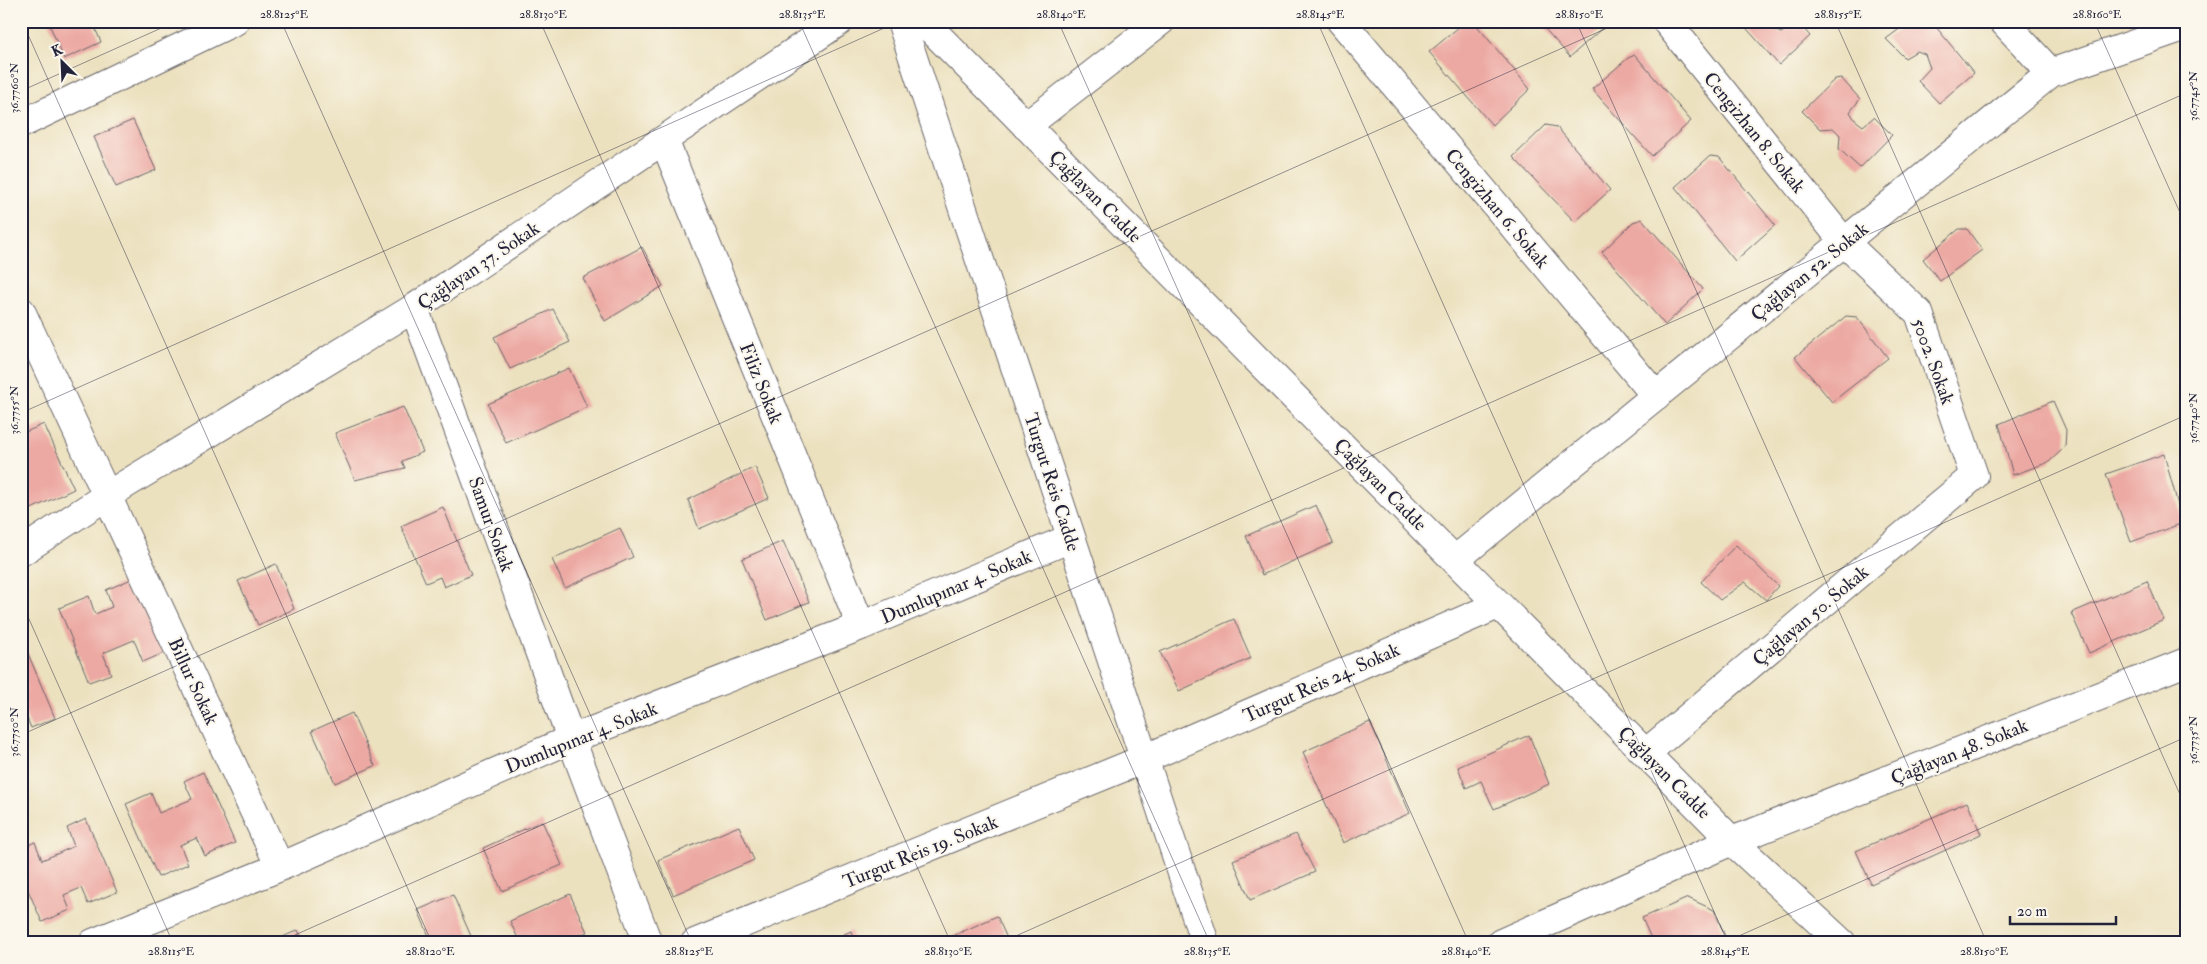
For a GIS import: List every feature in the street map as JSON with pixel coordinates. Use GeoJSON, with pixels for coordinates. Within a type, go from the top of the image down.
{"type":"FeatureCollection","features":[{"type":"Feature","properties":{"kind":"street"},"geometry":{"type":"LineString","coordinates":[[22,120],[235,21]]}},
{"type":"Feature","properties":{"kind":"street","name":"Çağlayan 37. Sokak"},"geometry":{"type":"LineString","coordinates":[[21,552],[108,495],[414,308],[840,21]]}},
{"type":"Feature","properties":{"kind":"street","name":"Turgut Reis Cadde"},"geometry":{"type":"LineString","coordinates":[[901,21],[1205,943]]}},
{"type":"Feature","properties":{"kind":"street","name":"Çağlayan Cadde"},"geometry":{"type":"LineString","coordinates":[[923,21],[1456,559],[1498,605],[1732,841],[1842,943]]}},
{"type":"Feature","properties":{"kind":"street"},"geometry":{"type":"LineString","coordinates":[[1026,126],[1161,21]]}},
{"type":"Feature","properties":{"kind":"street","name":"Cengizhan 6. Sokak"},"geometry":{"type":"LineString","coordinates":[[1341,21],[1656,396]]}},
{"type":"Feature","properties":{"kind":"street","name":"Cengizhan 8. Sokak"},"geometry":{"type":"LineString","coordinates":[[1666,21],[1844,242]]}},
{"type":"Feature","properties":{"kind":"street"},"geometry":{"type":"LineString","coordinates":[[2002,21],[2051,74]]}},
{"type":"Feature","properties":{"kind":"street","name":"Çağlayan 52. Sokak"},"geometry":{"type":"LineString","coordinates":[[1456,559],[2051,74],[2186,26]]}},
{"type":"Feature","properties":{"kind":"street","name":"Filiz Sokak"},"geometry":{"type":"LineString","coordinates":[[664,140],[861,626]]}},
{"type":"Feature","properties":{"kind":"street","name":"5002. Sokak"},"geometry":{"type":"LineString","coordinates":[[1844,242],[1919,314],[1974,476]]}},
{"type":"Feature","properties":{"kind":"street","name":"Samur Sokak"},"geometry":{"type":"LineString","coordinates":[[414,308],[571,739],[648,943]]}},
{"type":"Feature","properties":{"kind":"street","name":"Billur Sokak"},"geometry":{"type":"LineString","coordinates":[[21,311],[280,867]]}},
{"type":"Feature","properties":{"kind":"street","name":"Çağlayan 50. Sokak"},"geometry":{"type":"LineString","coordinates":[[1646,753],[1974,476]]}},
{"type":"Feature","properties":{"kind":"street","name":"Dumlupınar 4. Sokak"},"geometry":{"type":"LineString","coordinates":[[93,943],[280,867],[571,739],[861,626],[1071,538]]}},
{"type":"Feature","properties":{"kind":"street","name":"Turgut Reis 24. Sokak"},"geometry":{"type":"LineString","coordinates":[[1144,759],[1498,605]]}},
{"type":"Feature","properties":{"kind":"street","name":"Çağlayan 48. Sokak"},"geometry":{"type":"LineString","coordinates":[[1501,943],[1732,841],[2186,662]]}},
{"type":"Feature","properties":{"kind":"street","name":"Turgut Reis 19. Sokak"},"geometry":{"type":"LineString","coordinates":[[695,943],[1144,759]]}},
{"type":"Feature","properties":{"kind":"building"},"geometry":{"type":"Polygon","coordinates":[[[48,21],[92,21],[101,42],[64,59],[48,21]]]}},
{"type":"Feature","properties":{"kind":"building"},"geometry":{"type":"Polygon","coordinates":[[[1466,21],[1473,21],[1530,89],[1492,125],[1429,52],[1466,21]]]}},
{"type":"Feature","properties":{"kind":"building"},"geometry":{"type":"Polygon","coordinates":[[[1538,21],[1608,21],[1609,22],[1570,57],[1538,21]]]}},
{"type":"Feature","properties":{"kind":"building"},"geometry":{"type":"Polygon","coordinates":[[[1740,21],[1769,21],[1774,30],[1781,33],[1798,22],[1810,36],[1779,65],[1740,21]]]}},
{"type":"Feature","properties":{"kind":"building"},"geometry":{"type":"Polygon","coordinates":[[[1910,21],[1931,21],[1974,73],[1939,103],[1918,81],[1930,68],[1925,54],[1917,51],[1905,58],[1886,39],[1910,21]]]}},
{"type":"Feature","properties":{"kind":"building"},"geometry":{"type":"Polygon","coordinates":[[[1635,55],[1691,121],[1652,156],[1592,89],[1628,58],[1635,55]]]}},
{"type":"Feature","properties":{"kind":"building"},"geometry":{"type":"Polygon","coordinates":[[[1841,78],[1860,99],[1850,112],[1855,120],[1863,126],[1874,117],[1892,135],[1860,168],[1839,149],[1840,135],[1833,128],[1820,129],[1802,111],[1835,79],[1841,78]]]}},
{"type":"Feature","properties":{"kind":"building"},"geometry":{"type":"Polygon","coordinates":[[[133,120],[156,170],[116,187],[94,137],[133,120]]]}},
{"type":"Feature","properties":{"kind":"building"},"geometry":{"type":"Polygon","coordinates":[[[1546,125],[1557,127],[1610,190],[1575,222],[1513,157],[1546,125]]]}},
{"type":"Feature","properties":{"kind":"building"},"geometry":{"type":"Polygon","coordinates":[[[1710,156],[1719,157],[1775,225],[1735,261],[1675,187],[1710,156]]]}},
{"type":"Feature","properties":{"kind":"building"},"geometry":{"type":"Polygon","coordinates":[[[1642,219],[1703,289],[1665,325],[1602,252],[1633,222],[1642,219]]]}},
{"type":"Feature","properties":{"kind":"building"},"geometry":{"type":"Polygon","coordinates":[[[1959,229],[1967,229],[1982,250],[1940,281],[1923,259],[1959,229]]]}},
{"type":"Feature","properties":{"kind":"building"},"geometry":{"type":"Polygon","coordinates":[[[642,247],[663,286],[605,321],[583,278],[642,247]]]}},
{"type":"Feature","properties":{"kind":"building"},"geometry":{"type":"Polygon","coordinates":[[[553,309],[570,342],[510,369],[494,337],[553,309]]]}},
{"type":"Feature","properties":{"kind":"building"},"geometry":{"type":"Polygon","coordinates":[[[1846,316],[1857,317],[1888,358],[1832,402],[1795,357],[1846,316]]]}},
{"type":"Feature","properties":{"kind":"building"},"geometry":{"type":"Polygon","coordinates":[[[569,368],[587,407],[506,443],[488,404],[569,368]]]}},
{"type":"Feature","properties":{"kind":"building"},"geometry":{"type":"Polygon","coordinates":[[[2053,401],[2066,430],[2065,447],[2049,462],[2013,475],[1999,424],[2053,401]]]}},
{"type":"Feature","properties":{"kind":"building"},"geometry":{"type":"Polygon","coordinates":[[[403,407],[423,452],[402,461],[405,468],[355,480],[335,433],[403,407]]]}},
{"type":"Feature","properties":{"kind":"building"},"geometry":{"type":"Polygon","coordinates":[[[44,424],[74,489],[27,511],[21,500],[21,434],[44,424]]]}},
{"type":"Feature","properties":{"kind":"building"},"geometry":{"type":"Polygon","coordinates":[[[2164,454],[2183,523],[2131,542],[2106,474],[2164,454]]]}},
{"type":"Feature","properties":{"kind":"building"},"geometry":{"type":"Polygon","coordinates":[[[755,467],[769,498],[699,529],[688,500],[755,467]]]}},
{"type":"Feature","properties":{"kind":"building"},"geometry":{"type":"Polygon","coordinates":[[[1316,505],[1333,543],[1262,575],[1246,536],[1316,505]]]}},
{"type":"Feature","properties":{"kind":"building"},"geometry":{"type":"Polygon","coordinates":[[[443,507],[471,575],[444,587],[440,577],[426,583],[401,526],[443,507]]]}},
{"type":"Feature","properties":{"kind":"building"},"geometry":{"type":"Polygon","coordinates":[[[620,528],[633,557],[565,588],[552,559],[620,528]]]}},
{"type":"Feature","properties":{"kind":"building"},"geometry":{"type":"Polygon","coordinates":[[[783,541],[809,602],[767,620],[742,559],[783,541]]]}},
{"type":"Feature","properties":{"kind":"building"},"geometry":{"type":"Polygon","coordinates":[[[1736,545],[1778,586],[1766,600],[1745,582],[1720,600],[1701,582],[1736,545]]]}},
{"type":"Feature","properties":{"kind":"building"},"geometry":{"type":"Polygon","coordinates":[[[276,564],[294,609],[258,625],[238,581],[276,564]]]}},
{"type":"Feature","properties":{"kind":"building"},"geometry":{"type":"Polygon","coordinates":[[[136,577],[166,652],[143,662],[134,640],[103,653],[111,674],[89,682],[59,608],[89,596],[95,614],[112,607],[106,590],[136,577]]]}},
{"type":"Feature","properties":{"kind":"building"},"geometry":{"type":"Polygon","coordinates":[[[2147,581],[2164,620],[2089,653],[2071,613],[2147,581]]]}},
{"type":"Feature","properties":{"kind":"building"},"geometry":{"type":"Polygon","coordinates":[[[1234,619],[1251,658],[1179,691],[1160,652],[1234,619]]]}},
{"type":"Feature","properties":{"kind":"building"},"geometry":{"type":"Polygon","coordinates":[[[24,644],[55,718],[31,728],[21,704],[21,645],[24,644]]]}},
{"type":"Feature","properties":{"kind":"building"},"geometry":{"type":"Polygon","coordinates":[[[352,713],[375,766],[335,783],[312,731],[352,713]]]}},
{"type":"Feature","properties":{"kind":"building"},"geometry":{"type":"Polygon","coordinates":[[[1370,722],[1410,813],[1343,843],[1303,752],[1370,722]]]}},
{"type":"Feature","properties":{"kind":"building"},"geometry":{"type":"Polygon","coordinates":[[[1529,735],[1549,784],[1494,809],[1481,781],[1466,788],[1458,767],[1529,735]]]}},
{"type":"Feature","properties":{"kind":"building"},"geometry":{"type":"Polygon","coordinates":[[[203,772],[235,843],[205,856],[197,838],[180,845],[188,864],[158,877],[126,804],[151,793],[159,813],[192,799],[184,781],[203,772]]]}},
{"type":"Feature","properties":{"kind":"building"},"geometry":{"type":"Polygon","coordinates":[[[1967,802],[1981,834],[1871,884],[1856,851],[1967,802]]]}},
{"type":"Feature","properties":{"kind":"building"},"geometry":{"type":"Polygon","coordinates":[[[86,819],[117,892],[88,904],[81,888],[64,895],[70,910],[42,922],[21,874],[21,848],[35,842],[42,860],[59,853],[74,846],[67,828],[86,819]]]}},
{"type":"Feature","properties":{"kind":"building"},"geometry":{"type":"Polygon","coordinates":[[[542,821],[562,865],[502,891],[483,848],[542,821]]]}},
{"type":"Feature","properties":{"kind":"building"},"geometry":{"type":"Polygon","coordinates":[[[739,826],[754,860],[673,895],[658,860],[739,826]]]}},
{"type":"Feature","properties":{"kind":"building"},"geometry":{"type":"Polygon","coordinates":[[[1296,834],[1315,872],[1250,900],[1233,860],[1296,834]]]}},
{"type":"Feature","properties":{"kind":"building"},"geometry":{"type":"Polygon","coordinates":[[[570,894],[587,932],[561,943],[520,943],[510,921],[570,894]]]}},
{"type":"Feature","properties":{"kind":"building"},"geometry":{"type":"Polygon","coordinates":[[[453,895],[474,943],[432,943],[418,910],[453,895]]]}},
{"type":"Feature","properties":{"kind":"building"},"geometry":{"type":"Polygon","coordinates":[[[1688,898],[1714,910],[1728,943],[1653,943],[1642,918],[1688,898]]]}},
{"type":"Feature","properties":{"kind":"building"},"geometry":{"type":"Polygon","coordinates":[[[997,916],[1009,943],[937,943],[997,916]]]}},
{"type":"Feature","properties":{"kind":"building"},"geometry":{"type":"Polygon","coordinates":[[[298,930],[304,943],[270,943],[298,930]]]}},
{"type":"Feature","properties":{"kind":"building"},"geometry":{"type":"Polygon","coordinates":[[[851,931],[855,943],[825,943],[851,931]]]}}]}
